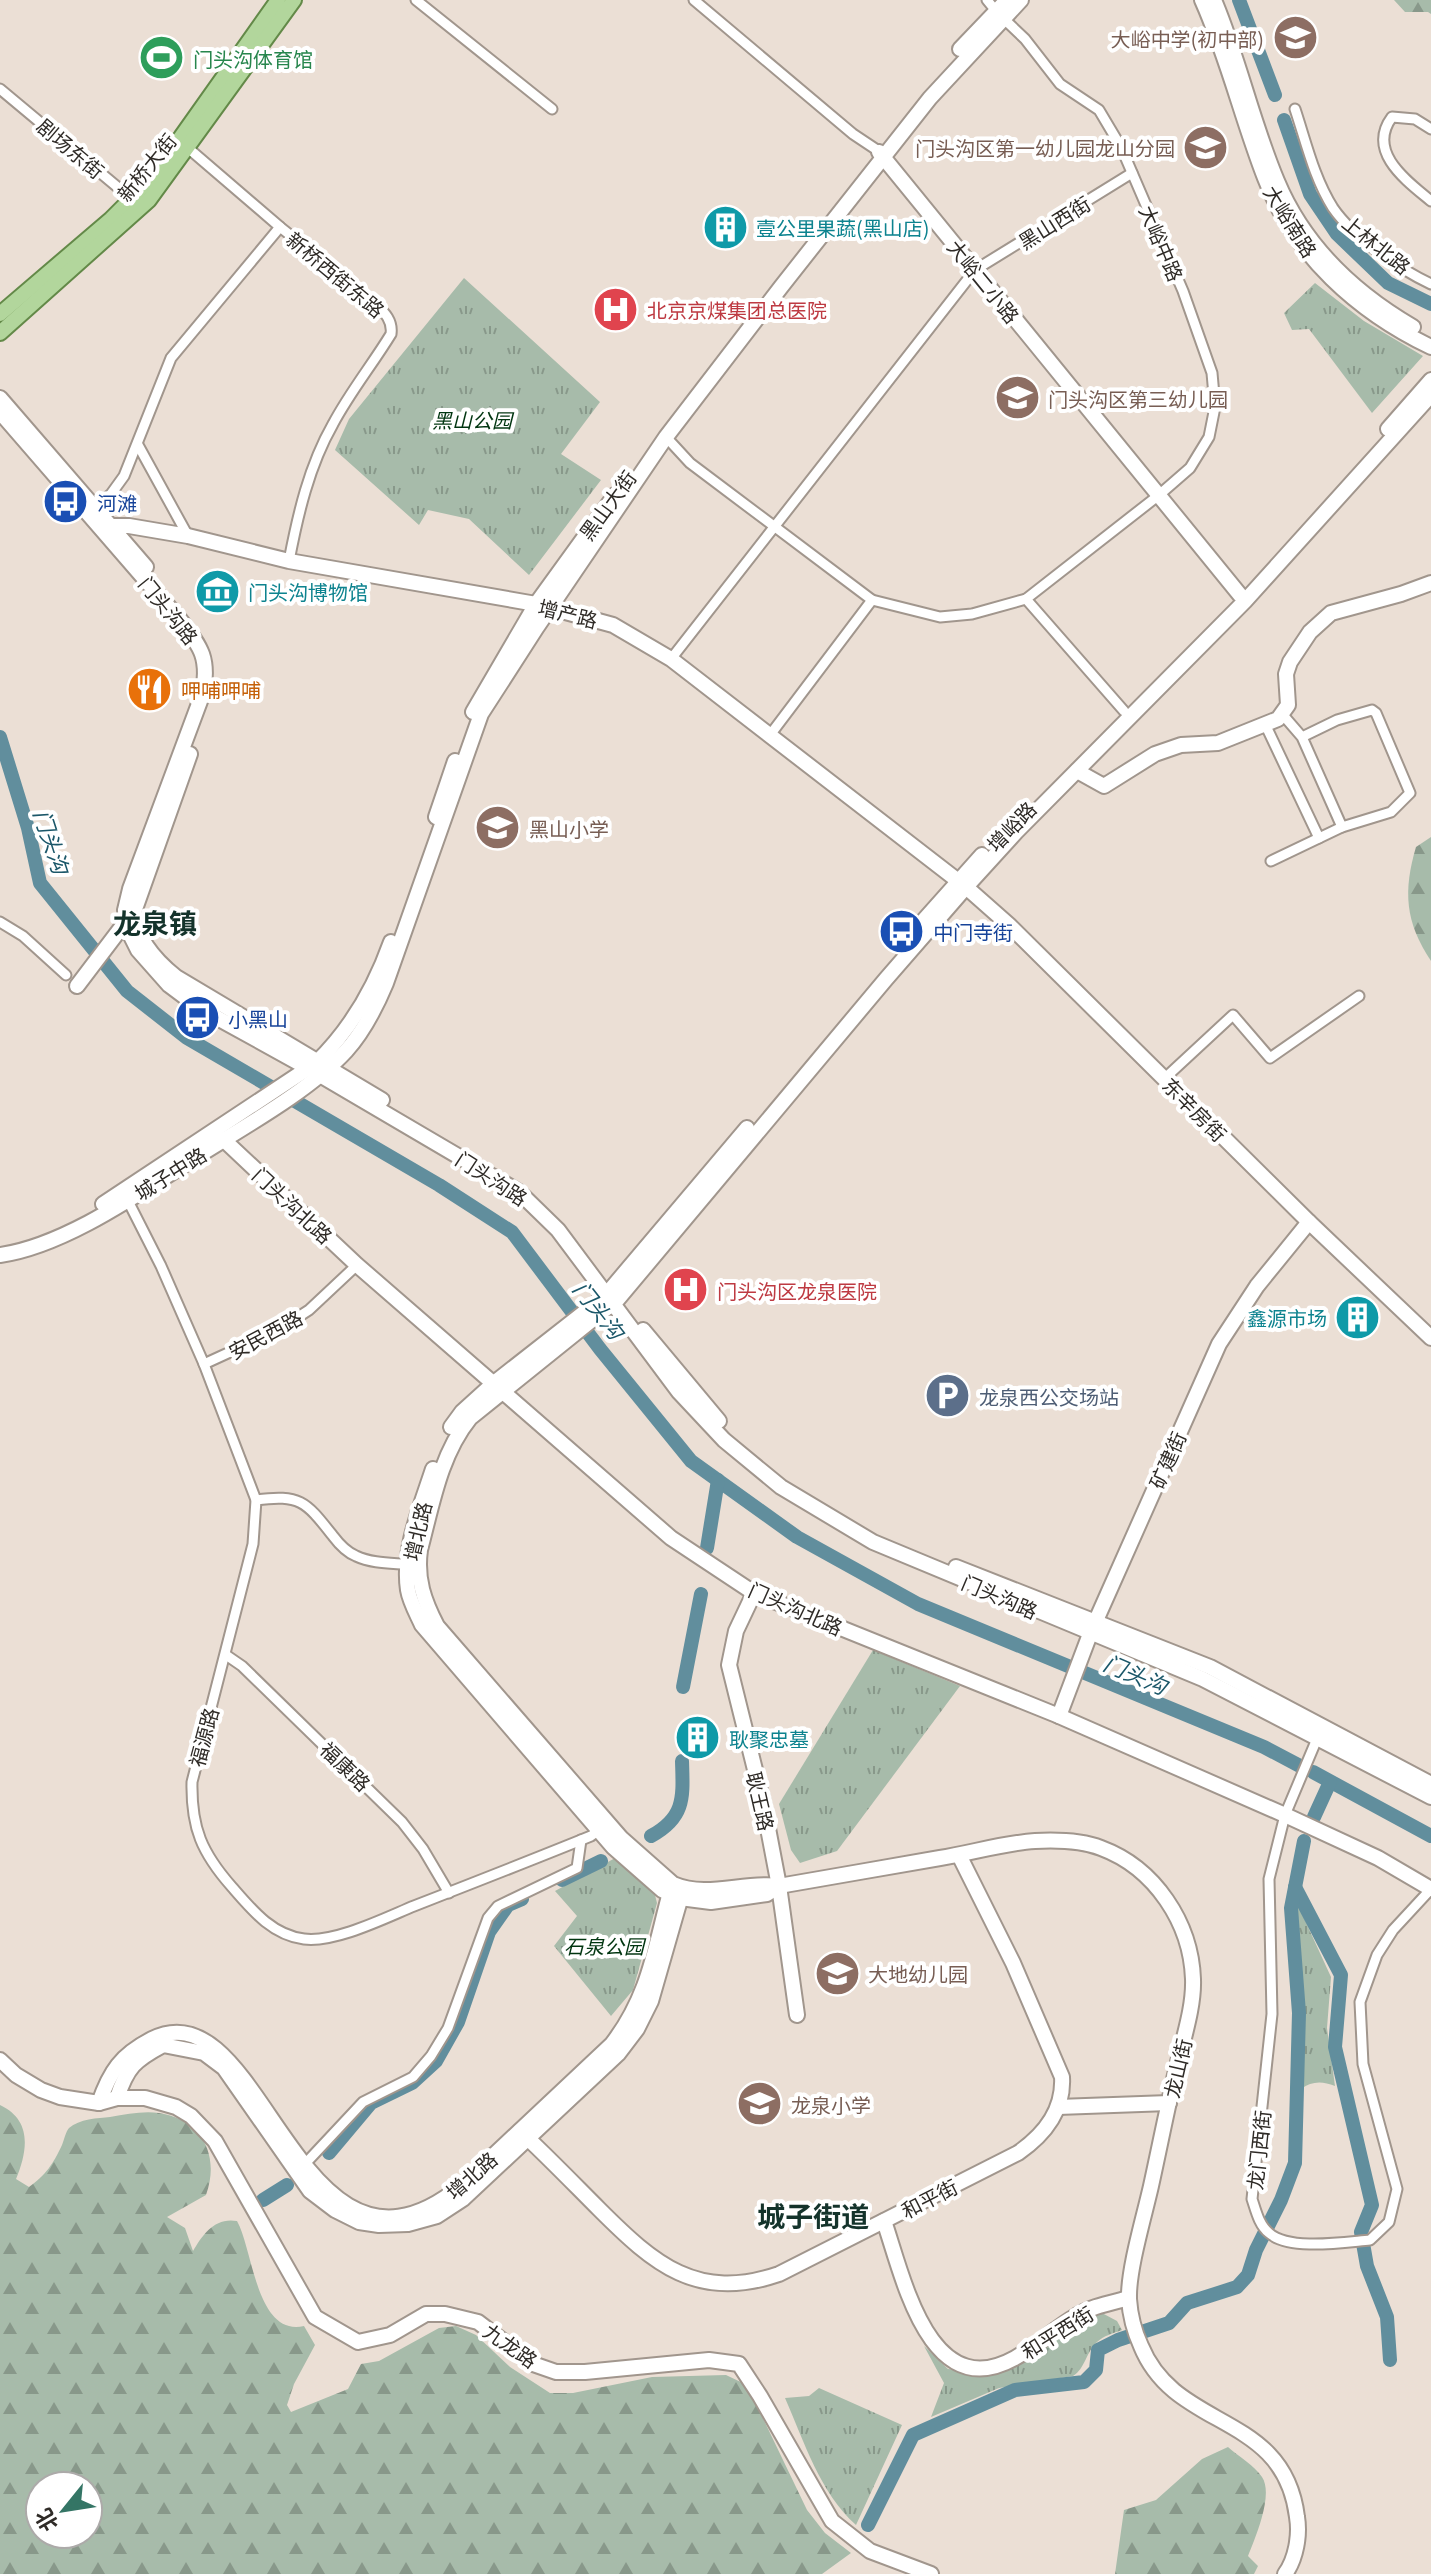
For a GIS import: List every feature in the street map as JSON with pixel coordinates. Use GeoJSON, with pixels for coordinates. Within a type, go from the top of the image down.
{"type":"FeatureCollection","features":[{"type":"Feature","properties":{"kind":"main road","name":"新桥大街"},"geometry":{"type":"LineString","coordinates":[[0,314],[136,203],[278,0]]}},
{"type":"Feature","properties":{"kind":"main road","name":"新桥大街"},"geometry":{"type":"LineString","coordinates":[[0,333],[136,203],[188,148],[294,0]]}},
{"type":"Feature","properties":{"kind":"street"},"geometry":{"type":"LineString","coordinates":[[416,0],[552,109]]}},
{"type":"Feature","properties":{"kind":"street","name":"大峪二小路"},"geometry":{"type":"LineString","coordinates":[[694,0],[880,154],[1240,595]]}},
{"type":"Feature","properties":{"kind":"street","name":"黑山大街"},"geometry":{"type":"LineString","coordinates":[[298,1082],[347,1050],[377,1006],[481,714],[544,606],[659,431],[880,154],[930,98],[998,7],[1021,0]]}},
{"type":"Feature","properties":{"kind":"street","name":"大峪南路"},"geometry":{"type":"LineString","coordinates":[[1202,0],[1225,58],[1265,180],[1281,214],[1311,257],[1353,299],[1431,347]]}},
{"type":"Feature","properties":{"kind":"street","name":"大峪南路"},"geometry":{"type":"LineString","coordinates":[[1214,0],[1277,182],[1296,219],[1316,247],[1349,282],[1368,298],[1431,337]]}},
{"type":"Feature","properties":{"kind":"street","name":"大峪中路"},"geometry":{"type":"LineString","coordinates":[[998,7],[1060,84],[1099,110],[1121,147],[1183,291],[1212,373],[1215,407],[1209,437],[1190,468],[1026,599]]}},
{"type":"Feature","properties":{"kind":"street","name":"剧场东街"},"geometry":{"type":"LineString","coordinates":[[0,89],[136,203]]}},
{"type":"Feature","properties":{"kind":"street","name":"上林北路"},"geometry":{"type":"LineString","coordinates":[[1295,109],[1315,173],[1334,209],[1358,234],[1394,263],[1431,284]]}},
{"type":"Feature","properties":{"kind":"street"},"geometry":{"type":"LineString","coordinates":[[1431,129],[1415,119],[1392,117],[1384,134],[1387,157],[1393,169],[1431,201]]}},
{"type":"Feature","properties":{"kind":"street","name":"新桥西街东路"},"geometry":{"type":"LineString","coordinates":[[188,148],[374,302],[388,316],[392,327],[391,334],[353,389],[321,448],[295,528],[289,561]]}},
{"type":"Feature","properties":{"kind":"street","name":"黑山大街"},"geometry":{"type":"LineString","coordinates":[[544,606],[666,437],[880,154]]}},
{"type":"Feature","properties":{"kind":"street","name":"黑山西街"},"geometry":{"type":"LineString","coordinates":[[975,270],[1132,173]]}},
{"type":"Feature","properties":{"kind":"street"},"geometry":{"type":"LineString","coordinates":[[95,507],[111,494],[124,476],[171,358],[280,227]]}},
{"type":"Feature","properties":{"kind":"street"},"geometry":{"type":"LineString","coordinates":[[671,659],[975,270]]}},
{"type":"Feature","properties":{"kind":"street","name":"增峪路"},"geometry":{"type":"LineString","coordinates":[[606,1301],[962,884],[1124,711],[1240,595],[1431,380]]}},
{"type":"Feature","properties":{"kind":"street","name":"增峪路"},"geometry":{"type":"LineString","coordinates":[[962,884],[1245,601],[1431,395]]}},
{"type":"Feature","properties":{"kind":"street","name":"门头沟路"},"geometry":{"type":"LineString","coordinates":[[0,398],[95,507],[106,528]]}},
{"type":"Feature","properties":{"kind":"street","name":"门头沟路"},"geometry":{"type":"LineString","coordinates":[[0,412],[185,612],[206,642],[212,664],[212,685],[206,710],[131,921],[141,938],[176,977],[317,1068],[524,1187],[569,1232],[606,1301],[730,1434],[787,1481],[858,1525],[1091,1632],[1210,1667],[1431,1797]]}},
{"type":"Feature","properties":{"kind":"street"},"geometry":{"type":"LineString","coordinates":[[666,437],[690,463],[872,600],[940,617],[1000,608],[1026,599],[1124,711]]}},
{"type":"Feature","properties":{"kind":"street"},"geometry":{"type":"LineString","coordinates":[[138,445],[188,536]]}},
{"type":"Feature","properties":{"kind":"street","name":"增产路"},"geometry":{"type":"LineString","coordinates":[[106,528],[188,536],[289,561],[544,606],[613,625],[671,659],[962,884]]}},
{"type":"Feature","properties":{"kind":"street"},"geometry":{"type":"LineString","coordinates":[[1077,771],[1104,786],[1155,754],[1181,745],[1218,743],[1283,715],[1288,705],[1286,674],[1290,662],[1310,632],[1331,613],[1431,583]]}},
{"type":"Feature","properties":{"kind":"street"},"geometry":{"type":"LineString","coordinates":[[770,735],[872,600]]}},
{"type":"Feature","properties":{"kind":"street"},"geometry":{"type":"LineString","coordinates":[[1271,861],[1342,827],[1391,812],[1410,793],[1372,710],[1337,720],[1302,737]]}},
{"type":"Feature","properties":{"kind":"street"},"geometry":{"type":"LineString","coordinates":[[1283,715],[1302,737],[1342,827]]}},
{"type":"Feature","properties":{"kind":"street"},"geometry":{"type":"LineString","coordinates":[[1265,724],[1319,838]]}},
{"type":"Feature","properties":{"kind":"street","name":"东辛房街"},"geometry":{"type":"LineString","coordinates":[[962,884],[1046,959],[1309,1222],[1431,1338]]}},
{"type":"Feature","properties":{"kind":"street"},"geometry":{"type":"LineString","coordinates":[[0,922],[76,978],[131,921]]}},
{"type":"Feature","properties":{"kind":"street"},"geometry":{"type":"LineString","coordinates":[[1165,1078],[1233,1015],[1270,1058],[1359,996]]}},
{"type":"Feature","properties":{"kind":"street","name":"城子中路"},"geometry":{"type":"LineString","coordinates":[[0,1255],[46,1242],[253,1114],[298,1082]]}},
{"type":"Feature","properties":{"kind":"street","name":"城子中路"},"geometry":{"type":"LineString","coordinates":[[0,1249],[42,1238],[125,1195],[224,1140],[253,1114]]}},
{"type":"Feature","properties":{"kind":"street","name":"门头沟北路"},"geometry":{"type":"LineString","coordinates":[[224,1140],[357,1265],[671,1538],[754,1593],[1059,1716],[1378,1858],[1431,1889]]}},
{"type":"Feature","properties":{"kind":"street","name":"福源路"},"geometry":{"type":"LineString","coordinates":[[125,1195],[161,1266],[204,1364],[256,1500],[253,1544],[192,1782],[191,1808],[196,1832],[209,1858],[256,1915],[271,1927],[305,1940],[323,1939],[449,1893],[581,1840],[603,1827]]}},
{"type":"Feature","properties":{"kind":"street","name":"矿建街"},"geometry":{"type":"LineString","coordinates":[[1059,1716],[1091,1632],[1219,1344],[1257,1286],[1309,1222]]}},
{"type":"Feature","properties":{"kind":"street","name":"安民西路"},"geometry":{"type":"LineString","coordinates":[[204,1364],[243,1349],[309,1310],[357,1265]]}},
{"type":"Feature","properties":{"kind":"street","name":"增北路"},"geometry":{"type":"LineString","coordinates":[[106,2098],[109,2075],[134,2050],[155,2037],[183,2033],[208,2043],[234,2065],[304,2165],[340,2203],[368,2214],[389,2216],[417,2212],[452,2194],[618,2054],[637,2029],[651,2001],[676,1892],[613,1847],[603,1827],[422,1625],[409,1592],[412,1565],[457,1434],[497,1388],[606,1301]]}},
{"type":"Feature","properties":{"kind":"street"},"geometry":{"type":"LineString","coordinates":[[256,1500],[282,1497],[300,1501],[314,1512],[341,1546],[356,1556],[412,1565]]}},
{"type":"Feature","properties":{"kind":"street","name":"耿王路"},"geometry":{"type":"LineString","coordinates":[[754,1593],[736,1631],[729,1665],[763,1802],[779,1886],[797,2015]]}},
{"type":"Feature","properties":{"kind":"street","name":"福康路"},"geometry":{"type":"LineString","coordinates":[[226,1655],[242,1666],[402,1822],[423,1849],[449,1893]]}},
{"type":"Feature","properties":{"kind":"street","name":"门头沟路"},"geometry":{"type":"LineString","coordinates":[[1320,1733],[1431,1784]]}},
{"type":"Feature","properties":{"kind":"street","name":"龙门西街"},"geometry":{"type":"LineString","coordinates":[[1320,1733],[1285,1815],[1269,1879],[1272,2014],[1252,2199],[1260,2221],[1269,2234],[1284,2241],[1334,2243],[1370,2240],[1389,2222],[1397,2189],[1363,2064],[1360,2002],[1377,1955],[1393,1930],[1431,1889]]}},
{"type":"Feature","properties":{"kind":"street"},"geometry":{"type":"LineString","coordinates":[[304,2165],[363,2102],[413,2077],[431,2056],[461,1999],[488,1918],[498,1906],[577,1868],[581,1840]]}},
{"type":"Feature","properties":{"kind":"street","name":"龙山街"},"geometry":{"type":"LineString","coordinates":[[676,1892],[713,1892],[762,1883],[779,1886],[1034,1841],[1100,1848],[1150,1879],[1173,1909],[1188,1945],[1193,1981],[1186,2028],[1129,2298],[1140,2345],[1164,2383],[1190,2405],[1236,2427],[1282,2468],[1294,2495],[1298,2527],[1292,2564],[1285,2574]]}},
{"type":"Feature","properties":{"kind":"street"},"geometry":{"type":"LineString","coordinates":[[959,1855],[1013,1963],[1059,2066],[1063,2087],[1058,2107],[1169,2103]]}},
{"type":"Feature","properties":{"kind":"street","name":"增北路"},"geometry":{"type":"LineString","coordinates":[[106,2098],[129,2068],[163,2045],[204,2053],[224,2068],[310,2191],[335,2210],[359,2222],[379,2225],[408,2224],[437,2216],[463,2199],[524,2134]]}},
{"type":"Feature","properties":{"kind":"street","name":"九龙路"},"geometry":{"type":"LineString","coordinates":[[0,2048],[37,2078],[106,2098]]}},
{"type":"Feature","properties":{"kind":"street","name":"九龙路"},"geometry":{"type":"LineString","coordinates":[[0,2060],[16,2075],[41,2090],[71,2100],[145,2098],[176,2107],[206,2129],[315,2317],[358,2342],[390,2335],[426,2314],[445,2314],[478,2322],[533,2364],[556,2372],[709,2360],[739,2364],[832,2521],[870,2551],[931,2574]]}},
{"type":"Feature","properties":{"kind":"street","name":"和平街"},"geometry":{"type":"LineString","coordinates":[[524,2134],[641,2250],[669,2269],[708,2281],[741,2283],[770,2277],[1018,2153],[1035,2141],[1058,2107]]}},
{"type":"Feature","properties":{"kind":"street","name":"和平西街"},"geometry":{"type":"LineString","coordinates":[[884,2221],[920,2323],[940,2352],[960,2364],[989,2367],[1012,2360],[1077,2315],[1129,2298]]}},
{"type":"Feature","properties":{"kind":"green space"},"geometry":{"type":"Polygon","coordinates":[[[1394,0],[1431,0],[1431,14],[1405,12],[1394,0]]]}},
{"type":"Feature","properties":{"kind":"green space","name":"黑山公园"},"geometry":{"type":"Polygon","coordinates":[[[464,278],[600,402],[561,454],[601,480],[529,575],[469,519],[428,510],[419,525],[335,450],[349,419],[464,278]]]}},
{"type":"Feature","properties":{"kind":"green space"},"geometry":{"type":"Polygon","coordinates":[[[1315,283],[1364,321],[1423,356],[1372,413],[1309,329],[1292,330],[1284,313],[1315,283]]]}},
{"type":"Feature","properties":{"kind":"green space"},"geometry":{"type":"Polygon","coordinates":[[[1431,837],[1431,961],[1411,919],[1408,892],[1416,847],[1431,837]]]}},
{"type":"Feature","properties":{"kind":"green space"},"geometry":{"type":"Polygon","coordinates":[[[873,1650],[960,1686],[837,1851],[800,1863],[791,1850],[779,1804],[873,1650]]]}},
{"type":"Feature","properties":{"kind":"green space","name":"石泉公园"},"geometry":{"type":"Polygon","coordinates":[[[617,1857],[654,1891],[657,1903],[633,1990],[611,2016],[554,1946],[577,1916],[555,1891],[617,1857]]]}},
{"type":"Feature","properties":{"kind":"green space"},"geometry":{"type":"Polygon","coordinates":[[[1297,1903],[1331,1977],[1327,2028],[1335,2086],[1317,2083],[1301,2089],[1304,2002],[1297,1903]]]}},
{"type":"Feature","properties":{"kind":"green space"},"geometry":{"type":"Polygon","coordinates":[[[0,2105],[18,2119],[22,2127],[25,2147],[16,2179],[29,2187],[52,2163],[69,2128],[83,2121],[135,2113],[159,2113],[187,2123],[197,2132],[209,2154],[211,2167],[206,2195],[167,2217],[185,2228],[193,2251],[216,2224],[237,2221],[266,2305],[276,2318],[288,2326],[304,2326],[315,2345],[294,2384],[287,2405],[291,2412],[348,2389],[361,2364],[379,2361],[439,2328],[456,2326],[476,2335],[510,2367],[550,2393],[573,2393],[652,2377],[726,2375],[747,2385],[807,2510],[825,2533],[851,2553],[822,2574],[0,2574],[0,2105]]]}},
{"type":"Feature","properties":{"kind":"green space"},"geometry":{"type":"Polygon","coordinates":[[[1102,2313],[1117,2321],[1122,2330],[1097,2342],[1073,2376],[999,2388],[931,2417],[944,2383],[924,2346],[948,2369],[975,2371],[1013,2366],[1065,2328],[1102,2313]]]}},
{"type":"Feature","properties":{"kind":"green space"},"geometry":{"type":"Polygon","coordinates":[[[819,2388],[902,2425],[856,2525],[832,2498],[823,2482],[785,2398],[809,2396],[819,2388]]]}},
{"type":"Feature","properties":{"kind":"green space"},"geometry":{"type":"Polygon","coordinates":[[[1228,2447],[1255,2469],[1265,2485],[1265,2505],[1248,2556],[1258,2566],[1254,2574],[1115,2574],[1124,2510],[1156,2500],[1202,2459],[1228,2447]]]}},
{"type":"Feature","properties":{"kind":"waterway"},"geometry":{"type":"LineString","coordinates":[[1239,0],[1275,95]]}},
{"type":"Feature","properties":{"kind":"waterway"},"geometry":{"type":"LineString","coordinates":[[1284,120],[1310,194],[1337,234],[1388,283],[1431,304]]}},
{"type":"Feature","properties":{"kind":"waterway","name":"门头沟"},"geometry":{"type":"LineString","coordinates":[[0,737],[28,828],[40,883],[127,991],[187,1038],[439,1185],[512,1232],[600,1349],[691,1461],[797,1537],[918,1604],[1264,1747],[1300,1766]]}},
{"type":"Feature","properties":{"kind":"waterway"},"geometry":{"type":"LineString","coordinates":[[707,1548],[718,1480]]}},
{"type":"Feature","properties":{"kind":"waterway"},"geometry":{"type":"LineString","coordinates":[[683,1687],[701,1594]]}},
{"type":"Feature","properties":{"kind":"waterway"},"geometry":{"type":"LineString","coordinates":[[651,1836],[671,1821],[680,1804],[682,1761]]}},
{"type":"Feature","properties":{"kind":"waterway","name":"门头沟"},"geometry":{"type":"LineString","coordinates":[[1313,1772],[1431,1836]]}},
{"type":"Feature","properties":{"kind":"waterway"},"geometry":{"type":"LineString","coordinates":[[1314,1817],[1330,1782]]}},
{"type":"Feature","properties":{"kind":"waterway"},"geometry":{"type":"LineString","coordinates":[[868,2525],[913,2435],[1015,2390],[1084,2382],[1096,2370],[1098,2350],[1169,2323],[1187,2303],[1237,2287],[1248,2275],[1295,2163],[1299,2013],[1291,1908],[1304,1841]]}},
{"type":"Feature","properties":{"kind":"waterway"},"geometry":{"type":"LineString","coordinates":[[562,1880],[601,1861]]}},
{"type":"Feature","properties":{"kind":"waterway"},"geometry":{"type":"LineString","coordinates":[[1295,1887],[1341,1975],[1335,2047],[1372,2205],[1361,2232],[1367,2266],[1387,2317],[1390,2360]]}},
{"type":"Feature","properties":{"kind":"waterway"},"geometry":{"type":"LineString","coordinates":[[329,2153],[371,2103],[412,2083],[436,2061],[458,2022],[489,1932],[508,1905],[522,1899]]}},
{"type":"Feature","properties":{"kind":"waterway"},"geometry":{"type":"LineString","coordinates":[[263,2200],[287,2185]]}},
{"type":"Feature","properties":{"kind":"place","name":"大峪中学(初中部)"},"geometry":{"type":"Point","coordinates":[1295,38]}},
{"type":"Feature","properties":{"kind":"place","name":"门头沟体育馆"},"geometry":{"type":"Point","coordinates":[162,58]}},
{"type":"Feature","properties":{"kind":"place","name":"门头沟区第一幼儿园龙山分园"},"geometry":{"type":"Point","coordinates":[1206,147]}},
{"type":"Feature","properties":{"kind":"place","name":"壹公里果蔬(黑山店)"},"geometry":{"type":"Point","coordinates":[725,227]}},
{"type":"Feature","properties":{"kind":"place","name":"北京京煤集团总医院"},"geometry":{"type":"Point","coordinates":[616,309]}},
{"type":"Feature","properties":{"kind":"place","name":"门头沟区第三幼儿园"},"geometry":{"type":"Point","coordinates":[1017,398]}},
{"type":"Feature","properties":{"kind":"place","name":"河滩"},"geometry":{"type":"Point","coordinates":[66,502]}},
{"type":"Feature","properties":{"kind":"place","name":"门头沟博物馆"},"geometry":{"type":"Point","coordinates":[217,591]}},
{"type":"Feature","properties":{"kind":"place","name":"呷哺呷哺"},"geometry":{"type":"Point","coordinates":[150,689]}},
{"type":"Feature","properties":{"kind":"place","name":"黑山小学"},"geometry":{"type":"Point","coordinates":[498,828]}},
{"type":"Feature","properties":{"kind":"place","name":"中门寺街"},"geometry":{"type":"Point","coordinates":[902,931]}},
{"type":"Feature","properties":{"kind":"place","name":"小黑山"},"geometry":{"type":"Point","coordinates":[197,1018]}},
{"type":"Feature","properties":{"kind":"place","name":"门头沟区龙泉医院"},"geometry":{"type":"Point","coordinates":[686,1290]}},
{"type":"Feature","properties":{"kind":"place","name":"鑫源市场"},"geometry":{"type":"Point","coordinates":[1358,1317]}},
{"type":"Feature","properties":{"kind":"place","name":"龙泉西公交场站"},"geometry":{"type":"Point","coordinates":[948,1396]}},
{"type":"Feature","properties":{"kind":"place","name":"耿聚忠墓"},"geometry":{"type":"Point","coordinates":[698,1738]}},
{"type":"Feature","properties":{"kind":"place","name":"大地幼儿园"},"geometry":{"type":"Point","coordinates":[837,1973]}},
{"type":"Feature","properties":{"kind":"place","name":"龙泉小学"},"geometry":{"type":"Point","coordinates":[760,2104]}},
{"type":"Feature","properties":{"kind":"district","name":"龙泉镇"},"geometry":{"type":"Point","coordinates":[155,922]}},
{"type":"Feature","properties":{"kind":"district","name":"城子街道"},"geometry":{"type":"Point","coordinates":[813,2215]}}]}
